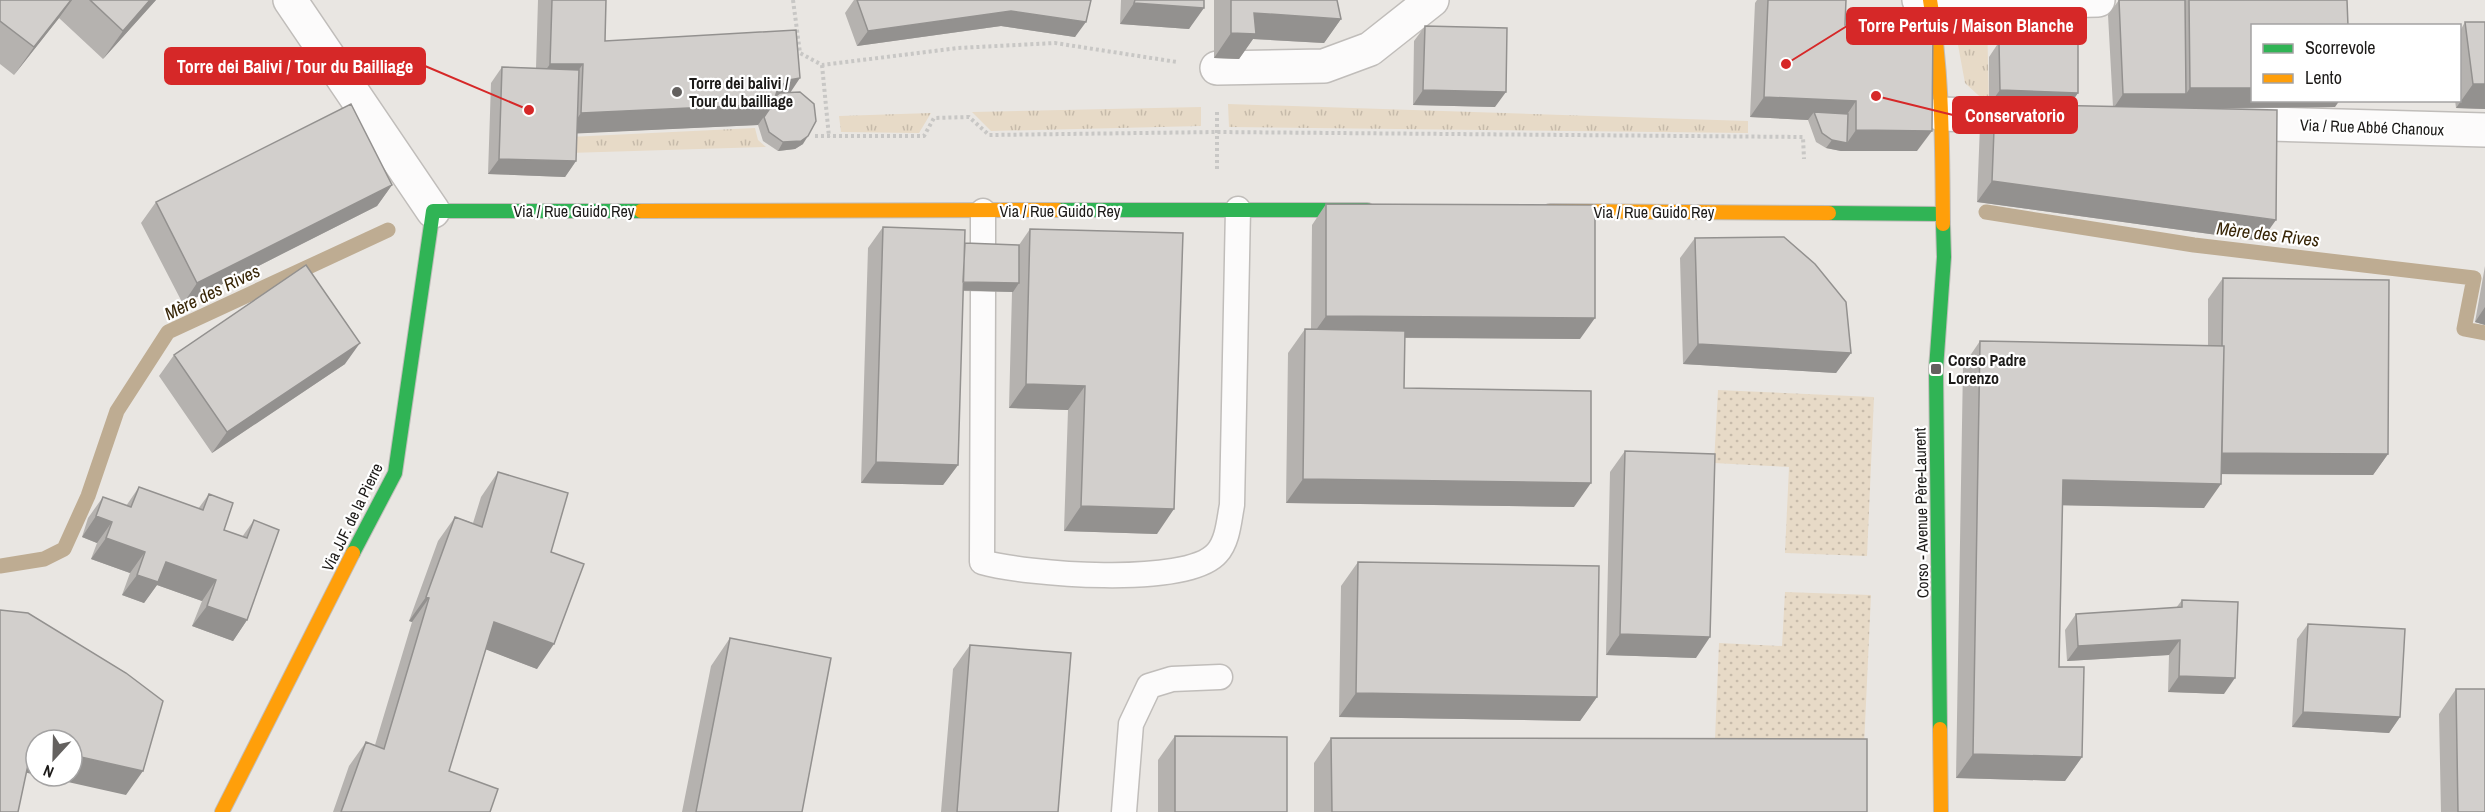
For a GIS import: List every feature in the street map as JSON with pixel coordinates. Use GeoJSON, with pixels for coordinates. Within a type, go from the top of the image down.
{"type":"FeatureCollection","features":[{"type":"Feature","properties":{"kind":"street"},"geometry":{"type":"LineString","coordinates":[[290,0],[433,211]]}},
{"type":"Feature","properties":{"kind":"street"},"geometry":{"type":"LineString","coordinates":[[1217,68],[1324,66],[1370,49],[1432,0]]}},
{"type":"Feature","properties":{"kind":"street"},"geometry":{"type":"LineString","coordinates":[[1927,1],[2098,0]]}},
{"type":"Feature","properties":{"kind":"street","name":"Corso - Avenue Père-Laurent"},"geometry":{"type":"LineString","coordinates":[[1927,1],[1941,114],[1944,257],[1936,369],[1941,812]]}},
{"type":"Feature","properties":{"kind":"street"},"geometry":{"type":"LineString","coordinates":[[1941,114],[2058,118]]}},
{"type":"Feature","properties":{"kind":"street","name":"Via / Rue Abbé Chanoux"},"geometry":{"type":"LineString","coordinates":[[2199,122],[2485,130]]}},
{"type":"Feature","properties":{"kind":"street","name":"Via / Rue Guido Rey"},"geometry":{"type":"LineString","coordinates":[[433,211],[1381,210]]}},
{"type":"Feature","properties":{"kind":"street","name":"Via JJF. de la Pierre"},"geometry":{"type":"LineString","coordinates":[[222,812],[277,699],[395,473],[433,211]]}},
{"type":"Feature","properties":{"kind":"street","name":"Via / Rue Guido Rey"},"geometry":{"type":"LineString","coordinates":[[1536,211],[1942,214]]}},
{"type":"Feature","properties":{"kind":"lane"},"geometry":{"type":"LineString","coordinates":[[983,291],[982,562],[999,567],[1078,575],[1143,574],[1191,568],[1217,554],[1224,540],[1232,505],[1227,209]]}},
{"type":"Feature","properties":{"kind":"lane"},"geometry":{"type":"LineString","coordinates":[[983,210],[983,252]]}},
{"type":"Feature","properties":{"kind":"lane"},"geometry":{"type":"LineString","coordinates":[[1124,812],[1131,724],[1149,686],[1172,679],[1220,677]]}},
{"type":"Feature","properties":{"kind":"path"},"geometry":{"type":"LineString","coordinates":[[793,0],[800,53],[822,65],[958,48],[1055,43],[1217,68],[1217,132],[1227,209]]}},
{"type":"Feature","properties":{"kind":"path"},"geometry":{"type":"LineString","coordinates":[[822,65],[829,137]]}},
{"type":"Feature","properties":{"kind":"path"},"geometry":{"type":"LineString","coordinates":[[815,136],[924,136],[934,118],[969,117],[989,135],[1217,132],[1803,137],[1804,159]]}},
{"type":"Feature","properties":{"kind":"green space"},"geometry":{"type":"Polygon","coordinates":[[[1953,18],[1987,18],[1989,105],[1965,83],[1953,18]]]}},
{"type":"Feature","properties":{"kind":"green space"},"geometry":{"type":"Polygon","coordinates":[[[1228,104],[1748,121],[1748,133],[1229,127],[1228,104]]]}},
{"type":"Feature","properties":{"kind":"green space"},"geometry":{"type":"Polygon","coordinates":[[[1201,107],[1201,126],[991,131],[972,112],[1201,107]]]}},
{"type":"Feature","properties":{"kind":"green space"},"geometry":{"type":"Polygon","coordinates":[[[931,113],[919,133],[841,132],[839,116],[931,113]]]}},
{"type":"Feature","properties":{"kind":"green space"},"geometry":{"type":"Polygon","coordinates":[[[755,128],[758,140],[766,147],[569,153],[569,137],[755,128]]]}},
{"type":"Feature","properties":{"kind":"green space"},"geometry":{"type":"Polygon","coordinates":[[[1718,390],[1874,397],[1867,556],[1785,553],[1789,467],[1714,463],[1718,390]]]}},
{"type":"Feature","properties":{"kind":"green space"},"geometry":{"type":"Polygon","coordinates":[[[1785,592],[1871,595],[1864,746],[1715,739],[1719,643],[1782,646],[1785,592]]]}},
{"type":"Feature","properties":{"kind":"building"},"geometry":{"type":"Polygon","coordinates":[[[0,0],[71,0],[34,47],[0,21],[0,0]]]}},
{"type":"Feature","properties":{"kind":"building"},"geometry":{"type":"Polygon","coordinates":[[[90,0],[150,0],[123,31],[90,0]]]}},
{"type":"Feature","properties":{"kind":"building"},"geometry":{"type":"Polygon","coordinates":[[[552,0],[606,0],[605,41],[796,30],[800,78],[789,80],[778,88],[773,104],[581,113],[583,64],[550,64],[552,0]]]}},
{"type":"Feature","properties":{"kind":"building"},"geometry":{"type":"Polygon","coordinates":[[[857,0],[1091,0],[1086,22],[1011,11],[868,31],[857,0]]]}},
{"type":"Feature","properties":{"kind":"building"},"geometry":{"type":"Polygon","coordinates":[[[1135,0],[1204,0],[1204,8],[1134,3],[1135,0]]]}},
{"type":"Feature","properties":{"kind":"building"},"geometry":{"type":"Polygon","coordinates":[[[1231,0],[1337,0],[1341,19],[1254,13],[1256,34],[1231,33],[1231,0]]]}},
{"type":"Feature","properties":{"kind":"building"},"geometry":{"type":"Polygon","coordinates":[[[1768,0],[1846,0],[1845,25],[1933,26],[1932,131],[1856,130],[1856,101],[1764,97],[1768,0]]]}},
{"type":"Feature","properties":{"kind":"building"},"geometry":{"type":"Polygon","coordinates":[[[2119,0],[2185,0],[2186,94],[2123,94],[2119,0]]]}},
{"type":"Feature","properties":{"kind":"building"},"geometry":{"type":"Polygon","coordinates":[[[2189,0],[2347,0],[2348,24],[2251,24],[2251,88],[2190,88],[2189,0]]]}},
{"type":"Feature","properties":{"kind":"building"},"geometry":{"type":"Polygon","coordinates":[[[2465,22],[2485,22],[2485,84],[2473,84],[2465,22]]]}},
{"type":"Feature","properties":{"kind":"building"},"geometry":{"type":"Polygon","coordinates":[[[1425,26],[1507,28],[1506,92],[1423,90],[1425,26]]]}},
{"type":"Feature","properties":{"kind":"building"},"geometry":{"type":"Polygon","coordinates":[[[1999,42],[2078,43],[2078,93],[2000,90],[1999,42]]]}},
{"type":"Feature","properties":{"kind":"building"},"geometry":{"type":"Polygon","coordinates":[[[502,67],[579,70],[576,161],[499,159],[502,67]]]}},
{"type":"Feature","properties":{"kind":"building","name":"Torre dei balivi / Tour du bailliage"},"geometry":{"type":"Polygon","coordinates":[[[800,92],[814,104],[816,121],[808,136],[801,141],[783,142],[769,132],[764,117],[780,93],[800,92]]]}},
{"type":"Feature","properties":{"kind":"building"},"geometry":{"type":"Polygon","coordinates":[[[351,104],[392,185],[197,283],[156,202],[351,104]]]}},
{"type":"Feature","properties":{"kind":"building"},"geometry":{"type":"Polygon","coordinates":[[[1995,104],[2277,110],[2276,220],[1992,181],[1995,104]]]}},
{"type":"Feature","properties":{"kind":"building"},"geometry":{"type":"Polygon","coordinates":[[[1814,112],[1848,114],[1847,143],[1832,140],[1822,133],[1814,112]]]}},
{"type":"Feature","properties":{"kind":"building"},"geometry":{"type":"Polygon","coordinates":[[[1326,204],[1595,205],[1595,318],[1326,316],[1326,204]]]}},
{"type":"Feature","properties":{"kind":"building"},"geometry":{"type":"Polygon","coordinates":[[[883,227],[965,230],[958,465],[876,462],[883,227]]]}},
{"type":"Feature","properties":{"kind":"building"},"geometry":{"type":"Polygon","coordinates":[[[1030,229],[1183,233],[1174,509],[1081,506],[1085,386],[1026,384],[1030,229]]]}},
{"type":"Feature","properties":{"kind":"building"},"geometry":{"type":"Polygon","coordinates":[[[1784,237],[1815,264],[1846,302],[1851,353],[1698,344],[1695,238],[1784,237]]]}},
{"type":"Feature","properties":{"kind":"building"},"geometry":{"type":"Polygon","coordinates":[[[965,243],[1019,245],[1019,283],[963,282],[965,243]]]}},
{"type":"Feature","properties":{"kind":"building"},"geometry":{"type":"Polygon","coordinates":[[[306,265],[360,343],[227,432],[174,355],[306,265]]]}},
{"type":"Feature","properties":{"kind":"building"},"geometry":{"type":"Polygon","coordinates":[[[2223,278],[2389,280],[2388,454],[2222,453],[2223,278]]]}},
{"type":"Feature","properties":{"kind":"building"},"geometry":{"type":"Polygon","coordinates":[[[1305,329],[1405,331],[1404,388],[1591,391],[1591,483],[1303,479],[1305,329]]]}},
{"type":"Feature","properties":{"kind":"building"},"geometry":{"type":"Polygon","coordinates":[[[1980,341],[2224,346],[2221,484],[2063,480],[2059,667],[2084,667],[2082,757],[1973,754],[1980,341]]]}},
{"type":"Feature","properties":{"kind":"building"},"geometry":{"type":"Polygon","coordinates":[[[1625,451],[1715,454],[1710,637],[1620,634],[1625,451]]]}},
{"type":"Feature","properties":{"kind":"building"},"geometry":{"type":"Polygon","coordinates":[[[498,472],[568,493],[551,552],[584,564],[554,644],[494,622],[449,771],[498,789],[490,812],[341,812],[366,742],[384,749],[429,598],[426,597],[455,517],[482,527],[498,472]]]}},
{"type":"Feature","properties":{"kind":"building"},"geometry":{"type":"Polygon","coordinates":[[[139,487],[203,510],[209,494],[233,503],[224,530],[247,538],[254,520],[279,530],[247,620],[207,606],[216,580],[166,562],[158,582],[137,575],[145,552],[106,538],[112,522],[96,516],[103,497],[131,507],[139,487]]]}},
{"type":"Feature","properties":{"kind":"building"},"geometry":{"type":"Polygon","coordinates":[[[1358,562],[1599,566],[1597,697],[1356,693],[1358,562]]]}},
{"type":"Feature","properties":{"kind":"building"},"geometry":{"type":"Polygon","coordinates":[[[2182,600],[2238,602],[2235,678],[2179,676],[2180,640],[2078,646],[2076,614],[2182,607],[2182,600]]]}},
{"type":"Feature","properties":{"kind":"building"},"geometry":{"type":"Polygon","coordinates":[[[0,610],[28,613],[126,673],[163,701],[143,771],[84,758],[84,728],[24,728],[24,784],[18,812],[0,812],[0,610]]]}},
{"type":"Feature","properties":{"kind":"building"},"geometry":{"type":"Polygon","coordinates":[[[2308,624],[2405,629],[2400,717],[2303,712],[2308,624]]]}},
{"type":"Feature","properties":{"kind":"building"},"geometry":{"type":"Polygon","coordinates":[[[730,638],[831,658],[802,812],[696,812],[730,638]]]}},
{"type":"Feature","properties":{"kind":"building"},"geometry":{"type":"Polygon","coordinates":[[[970,645],[1071,653],[1058,812],[957,812],[970,645]]]}},
{"type":"Feature","properties":{"kind":"building"},"geometry":{"type":"Polygon","coordinates":[[[2456,689],[2485,689],[2485,812],[2458,812],[2456,689]]]}},
{"type":"Feature","properties":{"kind":"building"},"geometry":{"type":"Polygon","coordinates":[[[1175,736],[1287,737],[1287,812],[1175,812],[1175,736]]]}},
{"type":"Feature","properties":{"kind":"building"},"geometry":{"type":"Polygon","coordinates":[[[1331,738],[1867,739],[1867,812],[1332,812],[1331,738]]]}},
{"type":"Feature","properties":{"kind":"waterway","name":"Mère des Rives"},"geometry":{"type":"LineString","coordinates":[[1986,212],[2194,245],[2474,278],[2464,329],[2485,333]]}},
{"type":"Feature","properties":{"kind":"waterway","name":"Mère des Rives"},"geometry":{"type":"LineString","coordinates":[[0,566],[44,559],[64,549],[88,496],[117,411],[168,332],[388,230]]}},
{"type":"Feature","properties":{"kind":"traffic: fast"},"geometry":{"type":"LineString","coordinates":[[1058,210],[1367,210]]}},
{"type":"Feature","properties":{"kind":"traffic: fast"},"geometry":{"type":"LineString","coordinates":[[353,553],[395,473],[433,211],[641,211]]}},
{"type":"Feature","properties":{"kind":"traffic: fast"},"geometry":{"type":"LineString","coordinates":[[1829,213],[1942,214]]}},
{"type":"Feature","properties":{"kind":"traffic: fast"},"geometry":{"type":"LineString","coordinates":[[1940,729],[1936,369],[1944,257],[1943,224]]}},
{"type":"Feature","properties":{"kind":"traffic: slow"},"geometry":{"type":"LineString","coordinates":[[1930,0],[1940,84],[1943,224]]}},
{"type":"Feature","properties":{"kind":"traffic: slow"},"geometry":{"type":"LineString","coordinates":[[641,211],[1058,210]]}},
{"type":"Feature","properties":{"kind":"traffic: slow"},"geometry":{"type":"LineString","coordinates":[[1550,211],[1829,213]]}},
{"type":"Feature","properties":{"kind":"traffic: slow"},"geometry":{"type":"LineString","coordinates":[[222,812],[353,553]]}},
{"type":"Feature","properties":{"kind":"traffic: slow"},"geometry":{"type":"LineString","coordinates":[[1940,729],[1941,812]]}},
{"type":"Feature","properties":{"kind":"place","name":"Torre Pertuis / Maison Blanche"},"geometry":{"type":"Point","coordinates":[1786,64]}},
{"type":"Feature","properties":{"kind":"place","name":"Torre dei balivi / Tour du bailliage"},"geometry":{"type":"Point","coordinates":[677,92]}},
{"type":"Feature","properties":{"kind":"place","name":"Conservatorio"},"geometry":{"type":"Point","coordinates":[1876,96]}},
{"type":"Feature","properties":{"kind":"place","name":"Torre dei Balivi / Tour du Bailliage"},"geometry":{"type":"Point","coordinates":[529,110]}},
{"type":"Feature","properties":{"kind":"place","name":"Corso Padre Lorenzo"},"geometry":{"type":"Point","coordinates":[1936,369]}}]}
